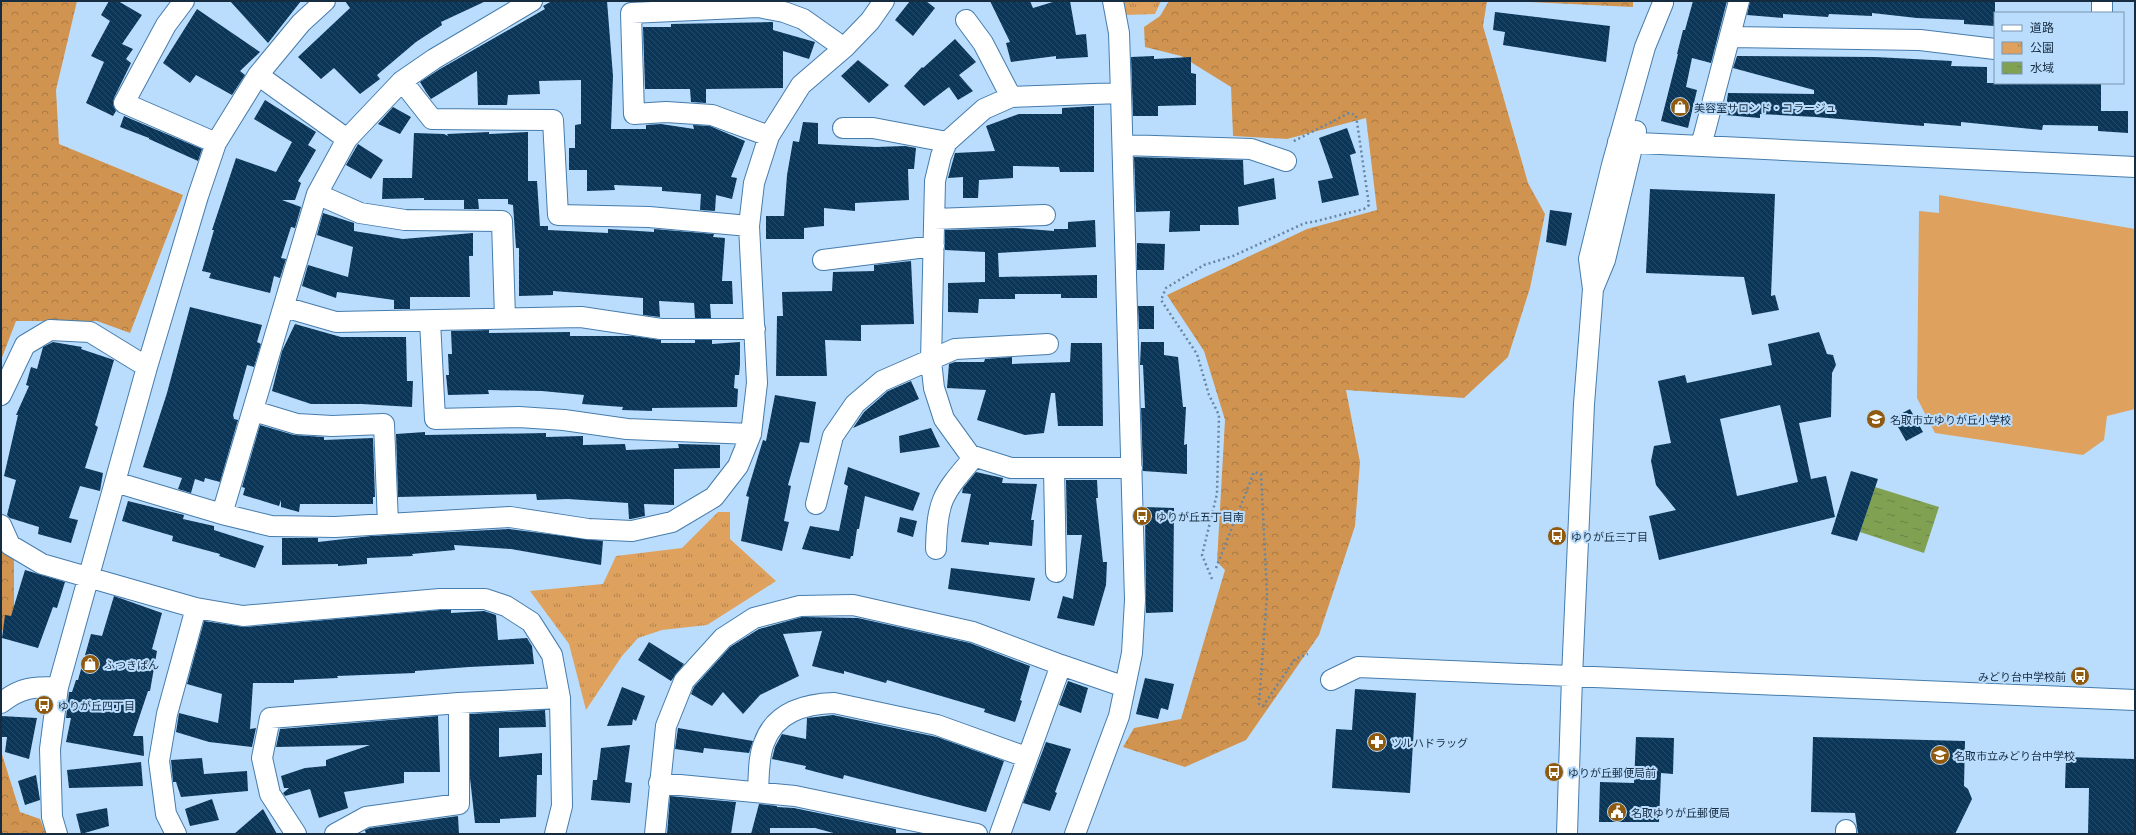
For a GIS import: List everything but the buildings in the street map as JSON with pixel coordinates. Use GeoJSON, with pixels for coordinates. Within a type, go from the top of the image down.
{"type":"FeatureCollection","features":[{"type":"Feature","properties":{"kind":"street"},"geometry":{"type":"LineString","coordinates":[[184,1],[166,24],[124,103],[216,143]]}},
{"type":"Feature","properties":{"kind":"street"},"geometry":{"type":"LineString","coordinates":[[57,834],[52,818],[50,749],[58,687],[147,367],[198,196],[216,143],[258,75],[301,23],[325,1]]}},
{"type":"Feature","properties":{"kind":"street"},"geometry":{"type":"LineString","coordinates":[[222,514],[254,411],[317,194],[347,139],[402,81],[434,59],[532,1]]}},
{"type":"Feature","properties":{"kind":"street"},"geometry":{"type":"LineString","coordinates":[[115,482],[222,514],[271,526],[334,527],[510,517],[588,529],[632,531],[672,522],[714,497],[738,466],[751,434],[758,383],[749,226],[754,184],[769,136],[801,84],[844,48],[870,21],[884,1]]}},
{"type":"Feature","properties":{"kind":"street"},"geometry":{"type":"LineString","coordinates":[[1075,834],[1119,716],[1132,653],[1135,600],[1119,33],[1112,1]]}},
{"type":"Feature","properties":{"kind":"street"},"geometry":{"type":"LineString","coordinates":[[1701,146],[1739,1]]}},
{"type":"Feature","properties":{"kind":"street"},"geometry":{"type":"LineString","coordinates":[[2102,1],[2102,12]]}},
{"type":"Feature","properties":{"kind":"street"},"geometry":{"type":"LineString","coordinates":[[1567,834],[1572,677],[1584,404],[1593,289],[1605,260],[1645,47],[1663,2]]}},
{"type":"Feature","properties":{"kind":"street"},"geometry":{"type":"LineString","coordinates":[[769,136],[712,115],[666,112],[634,114],[631,13],[758,8],[784,12],[803,19],[844,48]]}},
{"type":"Feature","properties":{"kind":"street"},"geometry":{"type":"LineString","coordinates":[[966,20],[983,43],[1011,97]]}},
{"type":"Feature","properties":{"kind":"street"},"geometry":{"type":"LineString","coordinates":[[1730,37],[1920,40],[1994,49]]}},
{"type":"Feature","properties":{"kind":"street"},"geometry":{"type":"LineString","coordinates":[[258,75],[347,139]]}},
{"type":"Feature","properties":{"kind":"street"},"geometry":{"type":"LineString","coordinates":[[402,81],[432,119],[553,120],[558,215],[649,217],[749,226]]}},
{"type":"Feature","properties":{"kind":"street"},"geometry":{"type":"LineString","coordinates":[[1121,94],[1011,97],[984,109],[947,142],[941,156],[935,181],[932,361],[934,388],[944,419],[970,455],[1011,468],[1132,468]]}},
{"type":"Feature","properties":{"kind":"street"},"geometry":{"type":"LineString","coordinates":[[843,128],[873,128],[947,142]]}},
{"type":"Feature","properties":{"kind":"street"},"geometry":{"type":"LineString","coordinates":[[1626,143],[2135,167]]}},
{"type":"Feature","properties":{"kind":"street"},"geometry":{"type":"LineString","coordinates":[[1123,145],[1251,149],[1286,152]]}},
{"type":"Feature","properties":{"kind":"street"},"geometry":{"type":"LineString","coordinates":[[317,194],[360,213],[405,220],[502,221],[505,318]]}},
{"type":"Feature","properties":{"kind":"street"},"geometry":{"type":"LineString","coordinates":[[934,219],[1045,215]]}},
{"type":"Feature","properties":{"kind":"street"},"geometry":{"type":"LineString","coordinates":[[823,260],[934,246]]}},
{"type":"Feature","properties":{"kind":"street"},"geometry":{"type":"LineString","coordinates":[[284,307],[336,322],[581,317],[661,329],[754,328]]}},
{"type":"Feature","properties":{"kind":"street"},"geometry":{"type":"LineString","coordinates":[[430,321],[435,419],[519,417],[564,420],[627,429],[751,434]]}},
{"type":"Feature","properties":{"kind":"street"},"geometry":{"type":"LineString","coordinates":[[1,395],[25,345],[50,330],[90,332],[147,367]]}},
{"type":"Feature","properties":{"kind":"street"},"geometry":{"type":"LineString","coordinates":[[816,504],[833,436],[855,404],[882,381],[932,361],[955,349],[1048,344]]}},
{"type":"Feature","properties":{"kind":"street"},"geometry":{"type":"LineString","coordinates":[[254,411],[297,424],[332,426],[384,424],[388,524]]}},
{"type":"Feature","properties":{"kind":"street"},"geometry":{"type":"LineString","coordinates":[[936,549],[937,519],[941,500],[951,484],[974,456]]}},
{"type":"Feature","properties":{"kind":"street"},"geometry":{"type":"LineString","coordinates":[[1054,468],[1056,572]]}},
{"type":"Feature","properties":{"kind":"street"},"geometry":{"type":"LineString","coordinates":[[1,524],[10,545],[42,564],[89,576],[196,608],[243,616],[440,599],[485,599],[506,606],[531,622],[552,655],[560,698],[562,806],[555,834]]}},
{"type":"Feature","properties":{"kind":"street"},"geometry":{"type":"LineString","coordinates":[[655,834],[666,726],[684,681],[723,638],[754,618],[800,606],[853,605],[973,632],[1125,687]]}},
{"type":"Feature","properties":{"kind":"street"},"geometry":{"type":"LineString","coordinates":[[176,834],[166,814],[159,760],[167,714],[196,608]]}},
{"type":"Feature","properties":{"kind":"street"},"geometry":{"type":"LineString","coordinates":[[1000,834],[1026,756],[1061,665]]}},
{"type":"Feature","properties":{"kind":"street"},"geometry":{"type":"LineString","coordinates":[[1331,680],[1358,666],[1572,677],[2135,700]]}},
{"type":"Feature","properties":{"kind":"street"},"geometry":{"type":"LineString","coordinates":[[1,703],[14,692],[34,687],[58,687]]}},
{"type":"Feature","properties":{"kind":"street"},"geometry":{"type":"LineString","coordinates":[[296,834],[270,794],[262,758],[270,718],[459,703],[560,698]]}},
{"type":"Feature","properties":{"kind":"street"},"geometry":{"type":"LineString","coordinates":[[335,834],[366,817],[458,804],[459,703]]}},
{"type":"Feature","properties":{"kind":"street"},"geometry":{"type":"LineString","coordinates":[[758,792],[761,755],[764,742],[779,720],[796,708],[816,703],[834,703],[937,725],[1026,756]]}},
{"type":"Feature","properties":{"kind":"street"},"geometry":{"type":"LineString","coordinates":[[659,783],[795,796],[977,834]]}},
{"type":"Feature","properties":{"kind":"path"},"geometry":{"type":"LineString","coordinates":[[1212,579],[1202,555],[1216,494],[1219,415],[1209,395],[1197,354],[1161,300],[1166,288],[1204,265],[1233,256],[1305,223],[1357,211],[1369,205],[1356,115],[1349,113],[1286,152]]}},
{"type":"Feature","properties":{"kind":"path"},"geometry":{"type":"LineString","coordinates":[[1216,568],[1254,472],[1261,474],[1267,594],[1259,704],[1263,706],[1295,659],[1308,654]]}},
{"type":"Feature","properties":{"kind":"green space"},"geometry":{"type":"Polygon","coordinates":[[[1,1],[77,1],[56,90],[59,144],[183,195],[130,333],[97,321],[16,321],[1,360],[1,1]]]}},
{"type":"Feature","properties":{"kind":"green space"},"geometry":{"type":"Polygon","coordinates":[[[1120,1],[1161,1],[1155,14],[1125,15],[1120,1]]]}},
{"type":"Feature","properties":{"kind":"green space"},"geometry":{"type":"Polygon","coordinates":[[[1169,1],[1487,1],[1483,26],[1528,183],[1545,214],[1530,288],[1508,357],[1464,398],[1346,390],[1360,462],[1355,526],[1319,635],[1246,740],[1185,767],[1123,747],[1134,728],[1181,719],[1225,570],[1217,562],[1225,420],[1204,351],[1167,295],[1307,229],[1377,210],[1366,118],[1287,139],[1233,136],[1231,87],[1181,56],[1145,47],[1144,27],[1160,16],[1169,1]]]}},
{"type":"Feature","properties":{"kind":"green space"},"geometry":{"type":"Polygon","coordinates":[[[1506,1],[1633,1],[1633,7],[1506,1]]]}},
{"type":"Feature","properties":{"kind":"green space"},"geometry":{"type":"Polygon","coordinates":[[[1939,195],[2135,229],[2135,409],[2107,416],[2104,440],[2083,455],[1935,433],[1917,398],[1919,211],[1939,213],[1939,195]]]}},
{"type":"Feature","properties":{"kind":"green space"},"geometry":{"type":"Polygon","coordinates":[[[718,512],[730,512],[730,539],[776,581],[707,625],[662,630],[638,638],[622,656],[586,710],[569,644],[530,591],[603,584],[616,556],[682,548],[718,512]]]}},
{"type":"Feature","properties":{"kind":"green space"},"geometry":{"type":"Polygon","coordinates":[[[1,540],[14,559],[14,610],[1,633],[1,540]]]}},
{"type":"Feature","properties":{"kind":"green space"},"geometry":{"type":"Polygon","coordinates":[[[1,751],[20,812],[40,819],[46,834],[1,834],[1,751]]]}},
{"type":"Feature","properties":{"kind":"water"},"geometry":{"type":"Polygon","coordinates":[[[1875,487],[1939,507],[1924,553],[1860,532],[1875,487]]]}},
{"type":"Feature","properties":{"kind":"place","name":"美容室サロンド・コラージュ"},"geometry":{"type":"Point","coordinates":[1680,107]}},
{"type":"Feature","properties":{"kind":"place","name":"名取市立ゆりが丘小学校"},"geometry":{"type":"Point","coordinates":[1876,419]}},
{"type":"Feature","properties":{"kind":"place","name":"ゆりが丘五丁目南"},"geometry":{"type":"Point","coordinates":[1142,516]}},
{"type":"Feature","properties":{"kind":"place","name":"ゆりが丘三丁目"},"geometry":{"type":"Point","coordinates":[1557,536]}},
{"type":"Feature","properties":{"kind":"place","name":"ふつきぱん"},"geometry":{"type":"Point","coordinates":[90,664]}},
{"type":"Feature","properties":{"kind":"place","name":"みどり台中学校前"},"geometry":{"type":"Point","coordinates":[2080,676]}},
{"type":"Feature","properties":{"kind":"place","name":"ゆりが丘四丁目"},"geometry":{"type":"Point","coordinates":[44,705]}},
{"type":"Feature","properties":{"kind":"place","name":"ツルハドラッグ"},"geometry":{"type":"Point","coordinates":[1377,742]}},
{"type":"Feature","properties":{"kind":"place","name":"名取市立みどり台中学校"},"geometry":{"type":"Point","coordinates":[1940,755]}},
{"type":"Feature","properties":{"kind":"place","name":"ゆりが丘郵便局前"},"geometry":{"type":"Point","coordinates":[1554,772]}},
{"type":"Feature","properties":{"kind":"place","name":"名取ゆりが丘郵便局"},"geometry":{"type":"Point","coordinates":[1617,812]}}]}
